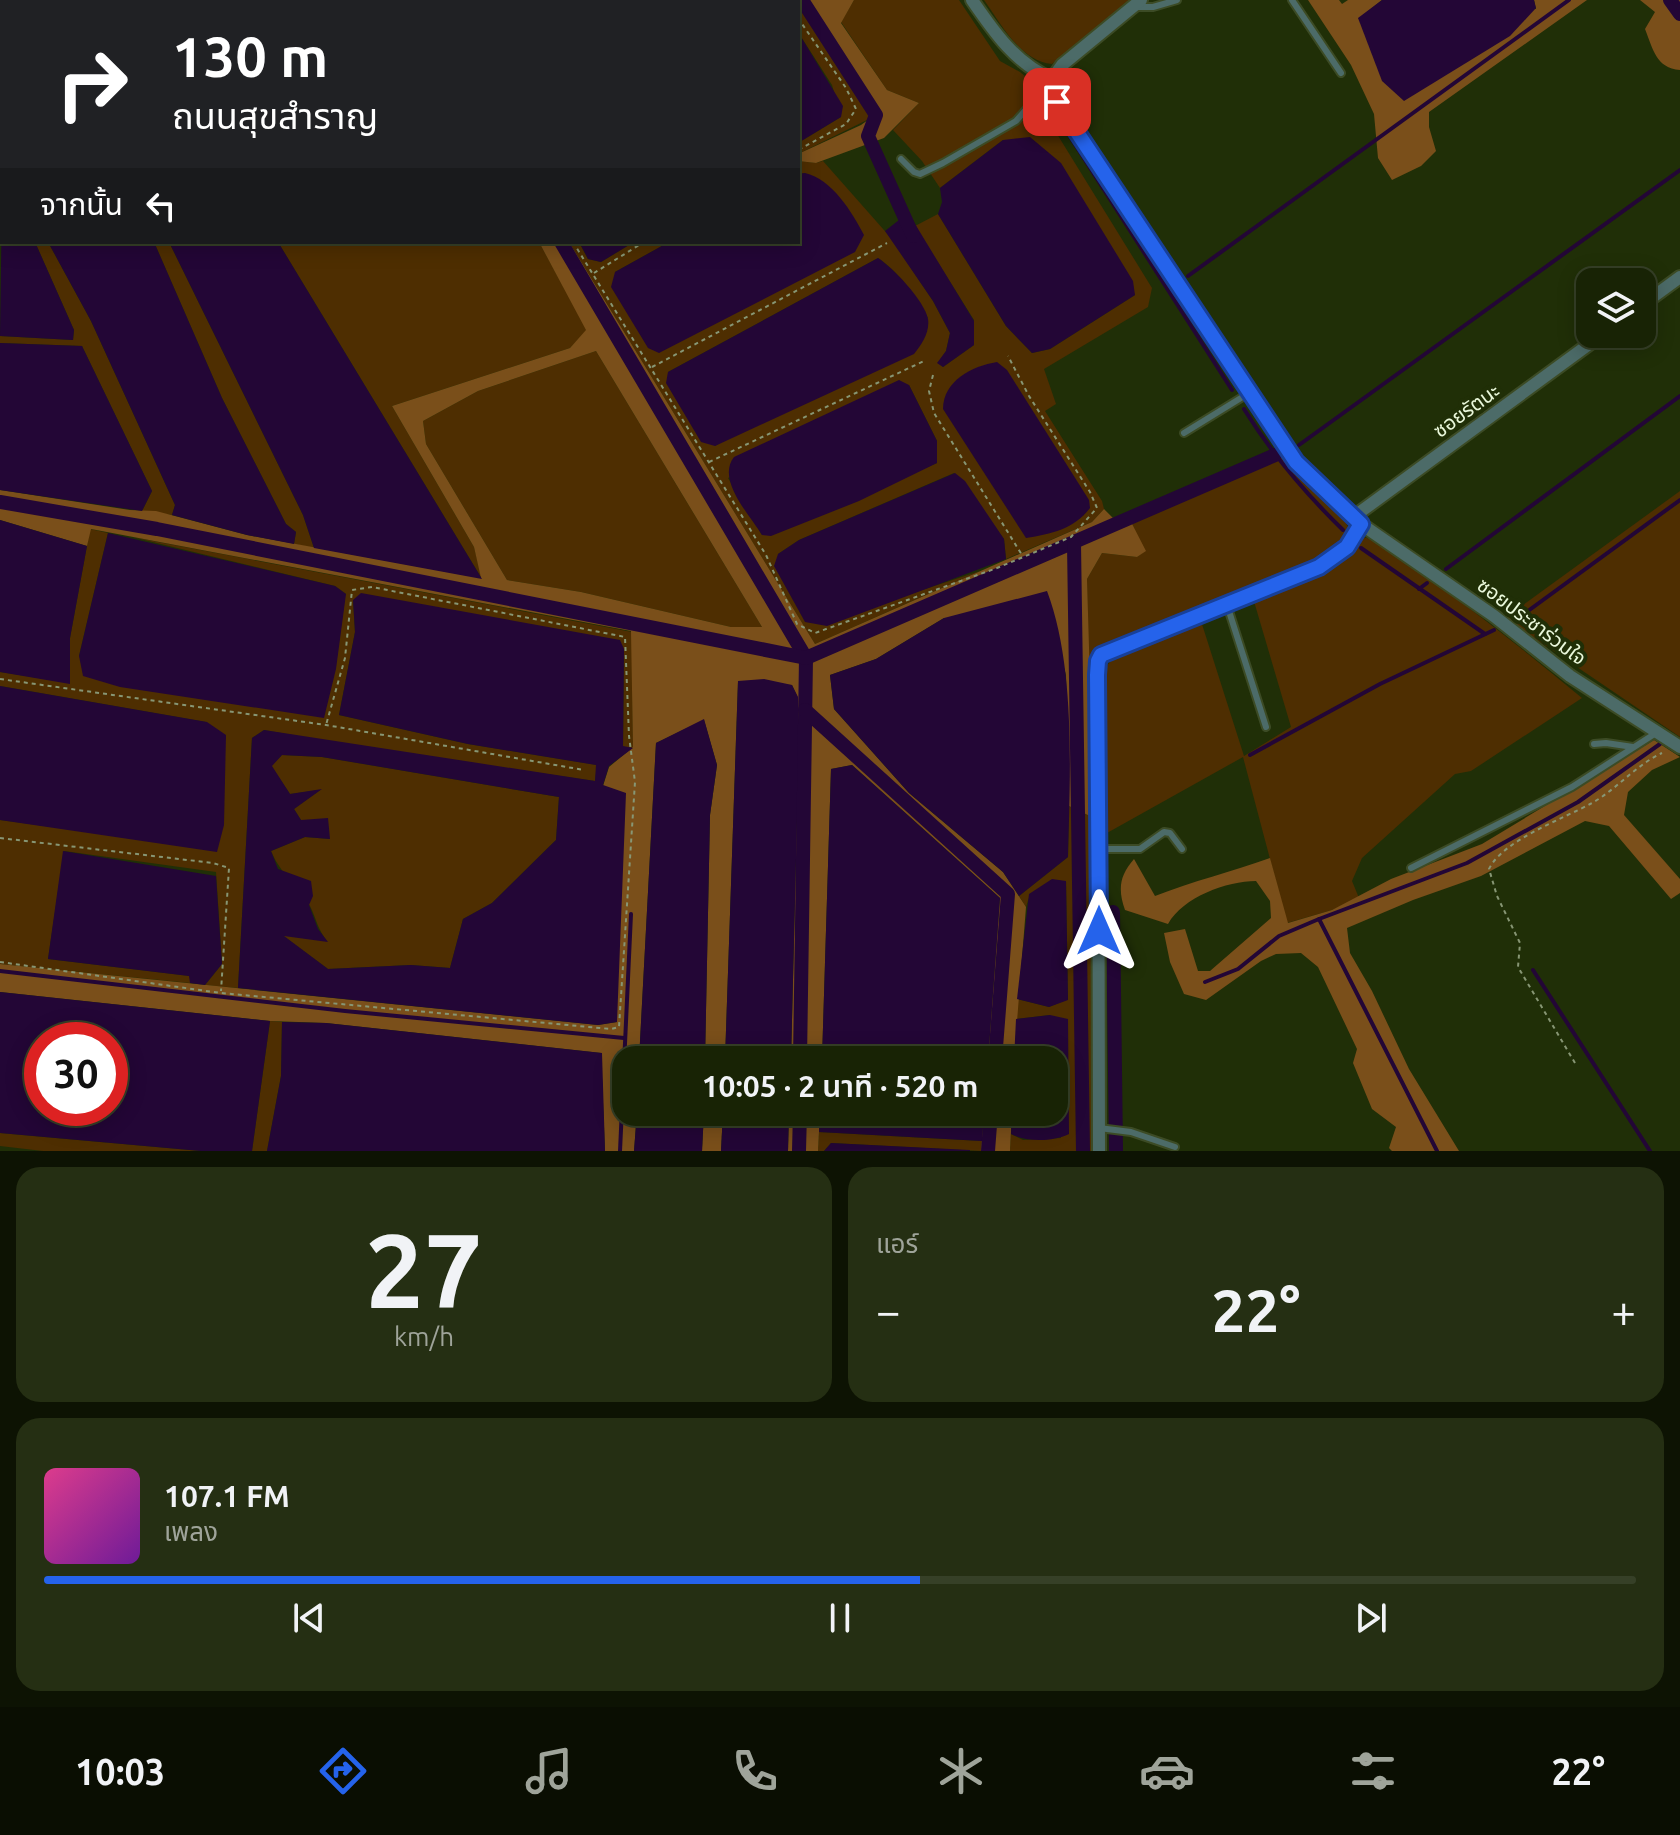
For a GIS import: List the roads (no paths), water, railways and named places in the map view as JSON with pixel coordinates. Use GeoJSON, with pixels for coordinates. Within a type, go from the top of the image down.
{"type":"FeatureCollection","features":[{"type":"Feature","properties":{"kind":"street"},"geometry":{"type":"LineString","coordinates":[[972,0],[1019,60],[1036,73],[1052,79],[1062,65],[1136,4]]}},
{"type":"Feature","properties":{"kind":"street","name":"ซอยประชาร่วมใจ"},"geometry":{"type":"LineString","coordinates":[[1052,79],[1057,102],[1296,462],[1357,521],[1494,616],[1570,676],[1679,747]]}},
{"type":"Feature","properties":{"kind":"street"},"geometry":{"type":"LineString","coordinates":[[1656,295],[1680,277]]}},
{"type":"Feature","properties":{"kind":"street","name":"ซอยรัตนะ"},"geometry":{"type":"LineString","coordinates":[[1100,849],[1098,661],[1101,655],[1319,567],[1347,547],[1357,521],[1585,348]]}},
{"type":"Feature","properties":{"kind":"street"},"geometry":{"type":"LineString","coordinates":[[1099,1151],[1100,849]]}},
{"type":"Feature","properties":{"kind":"lane"},"geometry":{"type":"LineString","coordinates":[[1136,4],[1153,7],[1177,0]]}},
{"type":"Feature","properties":{"kind":"lane"},"geometry":{"type":"LineString","coordinates":[[1292,0],[1341,73]]}},
{"type":"Feature","properties":{"kind":"lane"},"geometry":{"type":"LineString","coordinates":[[901,159],[920,174],[943,163],[1016,121],[1052,79]]}},
{"type":"Feature","properties":{"kind":"lane"},"geometry":{"type":"LineString","coordinates":[[1184,433],[1249,393]]}},
{"type":"Feature","properties":{"kind":"lane"},"geometry":{"type":"LineString","coordinates":[[1226,603],[1266,727]]}},
{"type":"Feature","properties":{"kind":"lane"},"geometry":{"type":"LineString","coordinates":[[1411,868],[1572,787],[1656,733]]}},
{"type":"Feature","properties":{"kind":"lane"},"geometry":{"type":"LineString","coordinates":[[1594,744],[1633,747]]}},
{"type":"Feature","properties":{"kind":"lane"},"geometry":{"type":"LineString","coordinates":[[1100,849],[1140,849],[1164,832],[1170,833],[1182,849]]}},
{"type":"Feature","properties":{"kind":"lane"},"geometry":{"type":"LineString","coordinates":[[1099,1128],[1131,1132],[1175,1147]]}},
{"type":"Feature","properties":{"kind":"waterway"},"geometry":{"type":"LineString","coordinates":[[802,0],[876,115],[868,136],[913,236]]}},
{"type":"Feature","properties":{"kind":"waterway"},"geometry":{"type":"LineString","coordinates":[[1188,276],[1569,0]]}},
{"type":"Feature","properties":{"kind":"waterway"},"geometry":{"type":"LineString","coordinates":[[1670,0],[1680,14]]}},
{"type":"Feature","properties":{"kind":"waterway"},"geometry":{"type":"LineString","coordinates":[[1046,99],[1232,390]]}},
{"type":"Feature","properties":{"kind":"waterway"},"geometry":{"type":"LineString","coordinates":[[1299,445],[1680,170]]}},
{"type":"Feature","properties":{"kind":"waterway"},"geometry":{"type":"LineString","coordinates":[[562,244],[806,658],[800,1046]]}},
{"type":"Feature","properties":{"kind":"waterway"},"geometry":{"type":"LineString","coordinates":[[1446,569],[1680,396]]}},
{"type":"Feature","properties":{"kind":"waterway"},"geometry":{"type":"LineString","coordinates":[[1244,409],[1290,472],[1343,530]]}},
{"type":"Feature","properties":{"kind":"waterway"},"geometry":{"type":"LineString","coordinates":[[0,502],[157,529],[806,658],[1275,455]]}},
{"type":"Feature","properties":{"kind":"waterway"},"geometry":{"type":"LineString","coordinates":[[1517,619],[1680,500]]}},
{"type":"Feature","properties":{"kind":"waterway"},"geometry":{"type":"LineString","coordinates":[[1074,544],[1083,1151]]}},
{"type":"Feature","properties":{"kind":"waterway"},"geometry":{"type":"LineString","coordinates":[[1361,548],[1485,634]]}},
{"type":"Feature","properties":{"kind":"waterway"},"geometry":{"type":"LineString","coordinates":[[1419,589],[1427,583]]}},
{"type":"Feature","properties":{"kind":"waterway"},"geometry":{"type":"LineString","coordinates":[[1250,755],[1380,684],[1494,630]]}},
{"type":"Feature","properties":{"kind":"waterway"},"geometry":{"type":"LineString","coordinates":[[805,710],[1008,894],[996,1046]]}},
{"type":"Feature","properties":{"kind":"waterway"},"geometry":{"type":"LineString","coordinates":[[1319,919],[1467,863],[1578,802],[1660,744]]}},
{"type":"Feature","properties":{"kind":"waterway"},"geometry":{"type":"LineString","coordinates":[[1113,912],[1116,1151]]}},
{"type":"Feature","properties":{"kind":"waterway"},"geometry":{"type":"LineString","coordinates":[[620,1151],[631,914]]}},
{"type":"Feature","properties":{"kind":"waterway"},"geometry":{"type":"LineString","coordinates":[[1205,982],[1238,969],[1279,936],[1319,919],[1437,1151]]}},
{"type":"Feature","properties":{"kind":"waterway"},"geometry":{"type":"LineString","coordinates":[[1533,970],[1650,1151]]}},
{"type":"Feature","properties":{"kind":"waterway"},"geometry":{"type":"LineString","coordinates":[[0,971],[345,1011],[624,1038]]}},
{"type":"Feature","properties":{"kind":"waterway"},"geometry":{"type":"LineString","coordinates":[[799,1151],[800,1126]]}},
{"type":"Feature","properties":{"kind":"waterway"},"geometry":{"type":"LineString","coordinates":[[988,1151],[990,1126]]}}]}
